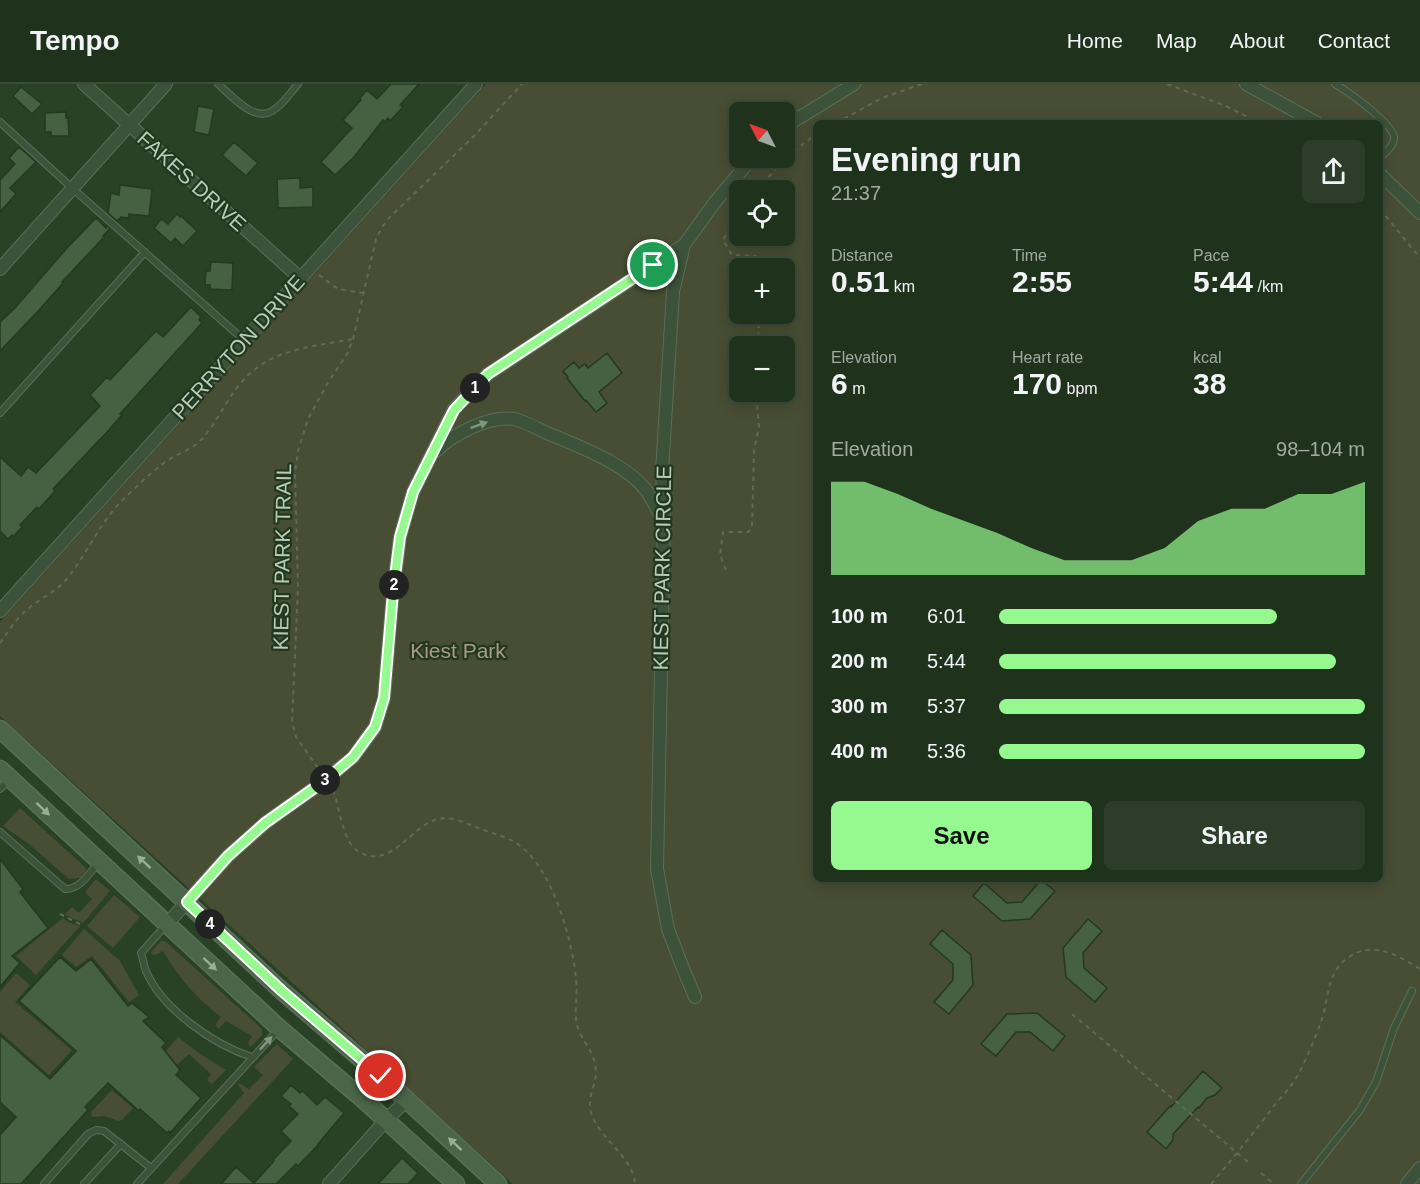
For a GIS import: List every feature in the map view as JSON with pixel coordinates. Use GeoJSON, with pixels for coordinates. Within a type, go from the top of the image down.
{"type":"FeatureCollection","features":[{"type":"Feature","properties":{"kind":"main road"},"geometry":{"type":"LineString","coordinates":[[0,729],[282,991],[407,1100],[498,1184]]}},
{"type":"Feature","properties":{"kind":"main road"},"geometry":{"type":"LineString","coordinates":[[3,779],[100,862],[279,1028],[456,1184]]}},
{"type":"Feature","properties":{"kind":"street","name":"FAKES DRIVE"},"geometry":{"type":"LineString","coordinates":[[84,84],[300,278]]}},
{"type":"Feature","properties":{"kind":"street"},"geometry":{"type":"LineString","coordinates":[[0,269],[166,84]]}},
{"type":"Feature","properties":{"kind":"street","name":"PERRYTON DRIVE"},"geometry":{"type":"LineString","coordinates":[[0,611],[476,84]]}},
{"type":"Feature","properties":{"kind":"street"},"geometry":{"type":"LineString","coordinates":[[795,120],[854,84]]}},
{"type":"Feature","properties":{"kind":"street"},"geometry":{"type":"LineString","coordinates":[[1246,84],[1312,120]]}},
{"type":"Feature","properties":{"kind":"street","name":"KIEST PARK CIRCLE"},"geometry":{"type":"LineString","coordinates":[[695,997],[668,929],[657,869],[664,520],[662,471],[673,292],[684,245],[715,202],[744,168]]}},
{"type":"Feature","properties":{"kind":"street"},"geometry":{"type":"LineString","coordinates":[[1383,177],[1420,213]]}},
{"type":"Feature","properties":{"kind":"street"},"geometry":{"type":"LineString","coordinates":[[167,924],[228,856],[265,823],[327,779],[353,757],[375,727],[384,698],[400,537],[413,492],[454,410],[488,374],[684,245]]}},
{"type":"Feature","properties":{"kind":"street"},"geometry":{"type":"LineString","coordinates":[[431,456],[442,444],[463,431],[494,420],[515,419],[621,467],[645,489],[664,520]]}},
{"type":"Feature","properties":{"kind":"street"},"geometry":{"type":"LineString","coordinates":[[329,1184],[407,1100]]}},
{"type":"Feature","properties":{"kind":"street"},"geometry":{"type":"LineString","coordinates":[[1407,1184],[1420,1168]]}},
{"type":"Feature","properties":{"kind":"lane"},"geometry":{"type":"LineString","coordinates":[[218,84],[253,113],[266,114],[274,111],[298,84]]}},
{"type":"Feature","properties":{"kind":"lane"},"geometry":{"type":"LineString","coordinates":[[1335,84],[1381,120]]}},
{"type":"Feature","properties":{"kind":"lane"},"geometry":{"type":"LineString","coordinates":[[0,122],[245,341]]}},
{"type":"Feature","properties":{"kind":"lane"},"geometry":{"type":"LineString","coordinates":[[1383,122],[1395,137],[1392,145],[1383,155]]}},
{"type":"Feature","properties":{"kind":"lane"},"geometry":{"type":"LineString","coordinates":[[0,413],[145,252]]}},
{"type":"Feature","properties":{"kind":"lane"},"geometry":{"type":"LineString","coordinates":[[0,832],[65,889],[70,890],[78,885],[100,862]]}},
{"type":"Feature","properties":{"kind":"lane"},"geometry":{"type":"LineString","coordinates":[[167,924],[141,953],[146,971],[154,986],[189,1022],[215,1040],[252,1057]]}},
{"type":"Feature","properties":{"kind":"lane"},"geometry":{"type":"LineString","coordinates":[[1301,1184],[1360,1110],[1376,1082],[1394,1028],[1412,991]]}},
{"type":"Feature","properties":{"kind":"lane"},"geometry":{"type":"LineString","coordinates":[[137,1184],[279,1028]]}},
{"type":"Feature","properties":{"kind":"lane"},"geometry":{"type":"LineString","coordinates":[[44,1184],[92,1131],[104,1131],[151,1168]]}},
{"type":"Feature","properties":{"kind":"lane"},"geometry":{"type":"LineString","coordinates":[[84,1184],[121,1144]]}},
{"type":"Feature","properties":{"kind":"path","name":"KIEST PARK TRAIL"},"geometry":{"type":"LineString","coordinates":[[321,772],[296,737],[292,722],[298,588],[295,473],[298,451],[308,419],[347,354],[353,339],[376,239],[382,227],[522,84]]}},
{"type":"Feature","properties":{"kind":"path"},"geometry":{"type":"LineString","coordinates":[[842,120],[882,98],[922,84]]}},
{"type":"Feature","properties":{"kind":"path"},"geometry":{"type":"LineString","coordinates":[[1167,84],[1226,106],[1254,120]]}},
{"type":"Feature","properties":{"kind":"path"},"geometry":{"type":"LineString","coordinates":[[766,180],[813,137]]}},
{"type":"Feature","properties":{"kind":"path"},"geometry":{"type":"LineString","coordinates":[[1383,213],[1420,258]]}},
{"type":"Feature","properties":{"kind":"path"},"geometry":{"type":"LineString","coordinates":[[729,230],[723,240],[732,255],[756,256],[757,258]]}},
{"type":"Feature","properties":{"kind":"path"},"geometry":{"type":"LineString","coordinates":[[317,273],[339,289],[363,293]]}},
{"type":"Feature","properties":{"kind":"path"},"geometry":{"type":"LineString","coordinates":[[0,643],[27,609],[63,583],[120,501],[157,468],[201,440],[228,398],[256,368],[272,358],[290,352],[353,339]]}},
{"type":"Feature","properties":{"kind":"path"},"geometry":{"type":"LineString","coordinates":[[726,570],[720,555],[723,532],[748,532],[752,528],[754,450],[759,419],[757,402]]}},
{"type":"Feature","properties":{"kind":"path"},"geometry":{"type":"LineString","coordinates":[[330,784],[346,835],[352,847],[359,852],[380,855],[394,850],[436,819],[451,819],[504,837],[519,844],[532,856],[554,894],[567,933],[576,975],[577,1026],[595,1060],[596,1074],[590,1107],[601,1130],[632,1170],[635,1184]]}},
{"type":"Feature","properties":{"kind":"path"},"geometry":{"type":"LineString","coordinates":[[60,914],[84,926]]}},
{"type":"Feature","properties":{"kind":"path"},"geometry":{"type":"LineString","coordinates":[[1211,1184],[1258,1129],[1299,1074],[1321,1021],[1332,976],[1339,964],[1350,955],[1364,950],[1380,949],[1403,958],[1420,969]]}},
{"type":"Feature","properties":{"kind":"path"},"geometry":{"type":"LineString","coordinates":[[1072,1014],[1248,1162]]}},
{"type":"Feature","properties":{"kind":"path"},"geometry":{"type":"LineString","coordinates":[[1261,1173],[1274,1184]]}},
{"type":"Feature","properties":{"kind":"green space","name":"Kiest Park"},"geometry":{"type":"Polygon","coordinates":[[[486,84],[1420,84],[1420,1184],[513,1184],[0,716],[0,622],[486,84]]]}},
{"type":"Feature","properties":{"kind":"green space"},"geometry":{"type":"Polygon","coordinates":[[[20,808],[86,868],[80,878],[69,879],[30,845],[3,826],[20,808]]]}},
{"type":"Feature","properties":{"kind":"green space"},"geometry":{"type":"Polygon","coordinates":[[[96,879],[110,891],[83,923],[65,914],[72,907],[79,913],[92,899],[85,892],[96,879]]]}},
{"type":"Feature","properties":{"kind":"green space"},"geometry":{"type":"Polygon","coordinates":[[[114,895],[140,917],[113,948],[87,926],[114,895]]]}},
{"type":"Feature","properties":{"kind":"green space"},"geometry":{"type":"Polygon","coordinates":[[[63,918],[80,926],[36,975],[16,956],[63,918]]]}},
{"type":"Feature","properties":{"kind":"green space"},"geometry":{"type":"Polygon","coordinates":[[[84,929],[120,961],[139,995],[129,1002],[92,956],[76,967],[62,955],[84,929]]]}},
{"type":"Feature","properties":{"kind":"green space"},"geometry":{"type":"Polygon","coordinates":[[[161,941],[165,941],[262,1029],[262,1035],[252,1046],[248,1043],[252,1036],[226,1021],[219,1028],[217,1027],[216,1024],[221,1017],[189,987],[163,951],[155,955],[151,954],[161,941]]]}},
{"type":"Feature","properties":{"kind":"green space"},"geometry":{"type":"Polygon","coordinates":[[[16,973],[30,985],[15,1002],[72,1050],[49,1075],[0,1032],[0,992],[16,973]]]}},
{"type":"Feature","properties":{"kind":"green space"},"geometry":{"type":"Polygon","coordinates":[[[178,1037],[226,1070],[212,1084],[207,1080],[211,1074],[189,1054],[177,1065],[166,1051],[178,1037]]]}},
{"type":"Feature","properties":{"kind":"green space"},"geometry":{"type":"Polygon","coordinates":[[[277,1044],[293,1059],[178,1184],[163,1184],[244,1093],[239,1083],[249,1089],[263,1075],[254,1067],[277,1044]]]}},
{"type":"Feature","properties":{"kind":"green space"},"geometry":{"type":"Polygon","coordinates":[[[112,1090],[133,1108],[119,1121],[104,1116],[92,1117],[91,1112],[112,1090]]]}},
{"type":"Feature","properties":{"kind":"building"},"geometry":{"type":"Polygon","coordinates":[[[391,84],[419,84],[400,105],[403,107],[390,121],[388,118],[385,122],[383,120],[354,157],[335,175],[321,162],[352,128],[343,120],[367,90],[377,99],[391,84]]]}},
{"type":"Feature","properties":{"kind":"building"},"geometry":{"type":"Polygon","coordinates":[[[21,87],[42,104],[32,114],[13,96],[21,87]]]}},
{"type":"Feature","properties":{"kind":"building"},"geometry":{"type":"Polygon","coordinates":[[[198,106],[214,109],[209,135],[194,132],[198,106]]]}},
{"type":"Feature","properties":{"kind":"building"},"geometry":{"type":"Polygon","coordinates":[[[66,112],[69,136],[51,136],[51,132],[45,132],[45,113],[66,112]]]}},
{"type":"Feature","properties":{"kind":"building"},"geometry":{"type":"Polygon","coordinates":[[[234,142],[258,163],[246,176],[222,155],[234,142]]]}},
{"type":"Feature","properties":{"kind":"building"},"geometry":{"type":"Polygon","coordinates":[[[19,147],[36,162],[10,188],[16,194],[0,212],[0,179],[15,164],[9,158],[19,147]]]}},
{"type":"Feature","properties":{"kind":"building"},"geometry":{"type":"Polygon","coordinates":[[[300,178],[300,188],[313,187],[313,207],[278,208],[277,179],[300,178]]]}},
{"type":"Feature","properties":{"kind":"building"},"geometry":{"type":"Polygon","coordinates":[[[120,185],[152,189],[149,216],[129,214],[128,218],[121,217],[117,221],[108,213],[111,193],[119,195],[120,185]]]}},
{"type":"Feature","properties":{"kind":"building"},"geometry":{"type":"Polygon","coordinates":[[[177,214],[197,231],[183,246],[175,238],[171,243],[154,228],[161,219],[168,224],[177,214]]]}},
{"type":"Feature","properties":{"kind":"building"},"geometry":{"type":"Polygon","coordinates":[[[96,218],[106,228],[107,226],[110,228],[104,237],[0,351],[0,322],[96,218]]]}},
{"type":"Feature","properties":{"kind":"building"},"geometry":{"type":"Polygon","coordinates":[[[211,262],[233,263],[232,290],[210,289],[210,285],[205,285],[206,271],[210,271],[211,262]]]}},
{"type":"Feature","properties":{"kind":"building"},"geometry":{"type":"Polygon","coordinates":[[[191,307],[201,317],[199,320],[202,323],[120,414],[122,415],[107,432],[53,489],[55,491],[39,509],[37,507],[20,525],[22,527],[13,537],[12,535],[8,539],[0,531],[0,457],[21,476],[28,467],[36,473],[100,406],[90,395],[107,377],[110,380],[156,331],[163,337],[191,307]]]}},
{"type":"Feature","properties":{"kind":"building"},"geometry":{"type":"Polygon","coordinates":[[[607,353],[622,373],[599,392],[607,403],[596,412],[563,371],[574,362],[579,368],[585,364],[588,368],[607,353]]]}},
{"type":"Feature","properties":{"kind":"building"},"geometry":{"type":"Polygon","coordinates":[[[0,859],[23,889],[20,892],[48,928],[12,956],[20,963],[0,987],[0,859]]]}},
{"type":"Feature","properties":{"kind":"building"},"geometry":{"type":"Polygon","coordinates":[[[1039,882],[1044,882],[1055,891],[1030,919],[1002,921],[973,896],[984,883],[1007,903],[1022,902],[1039,882]]]}},
{"type":"Feature","properties":{"kind":"building"},"geometry":{"type":"Polygon","coordinates":[[[1088,919],[1102,931],[1083,953],[1084,968],[1107,988],[1095,1002],[1066,977],[1063,948],[1088,919]]]}},
{"type":"Feature","properties":{"kind":"building"},"geometry":{"type":"Polygon","coordinates":[[[942,930],[971,955],[973,985],[949,1014],[934,1002],[953,980],[953,964],[930,944],[942,930]]]}},
{"type":"Feature","properties":{"kind":"building"},"geometry":{"type":"Polygon","coordinates":[[[60,957],[76,971],[91,959],[128,1006],[132,1003],[149,1017],[143,1021],[166,1043],[162,1047],[180,1070],[176,1075],[201,1098],[170,1133],[169,1131],[167,1133],[108,1083],[85,1107],[88,1110],[21,1184],[0,1184],[0,1135],[16,1117],[0,1102],[0,1035],[50,1079],[76,1051],[19,1001],[60,957]]]}},
{"type":"Feature","properties":{"kind":"building"},"geometry":{"type":"Polygon","coordinates":[[[1037,1013],[1065,1036],[1053,1051],[1030,1032],[1016,1032],[996,1056],[981,1044],[1007,1014],[1037,1013]]]}},
{"type":"Feature","properties":{"kind":"building"},"geometry":{"type":"Polygon","coordinates":[[[1203,1071],[1222,1088],[1215,1095],[1207,1098],[1173,1134],[1173,1140],[1166,1149],[1147,1132],[1203,1071]]]}},
{"type":"Feature","properties":{"kind":"building"},"geometry":{"type":"Polygon","coordinates":[[[291,1085],[300,1093],[303,1091],[317,1105],[325,1097],[344,1113],[298,1166],[296,1164],[276,1184],[221,1184],[236,1167],[254,1183],[291,1141],[281,1131],[298,1114],[281,1096],[291,1085]]]}},
{"type":"Feature","properties":{"kind":"building"},"geometry":{"type":"Polygon","coordinates":[[[402,1158],[418,1173],[408,1184],[378,1184],[402,1158]]]}},
{"type":"Feature","properties":{"kind":"route"},"geometry":{"type":"LineString","coordinates":[[381,1076],[282,991],[187,902],[228,856],[265,823],[327,779],[353,757],[375,727],[384,698],[400,537],[413,492],[454,410],[488,374],[653,265]]}}]}
